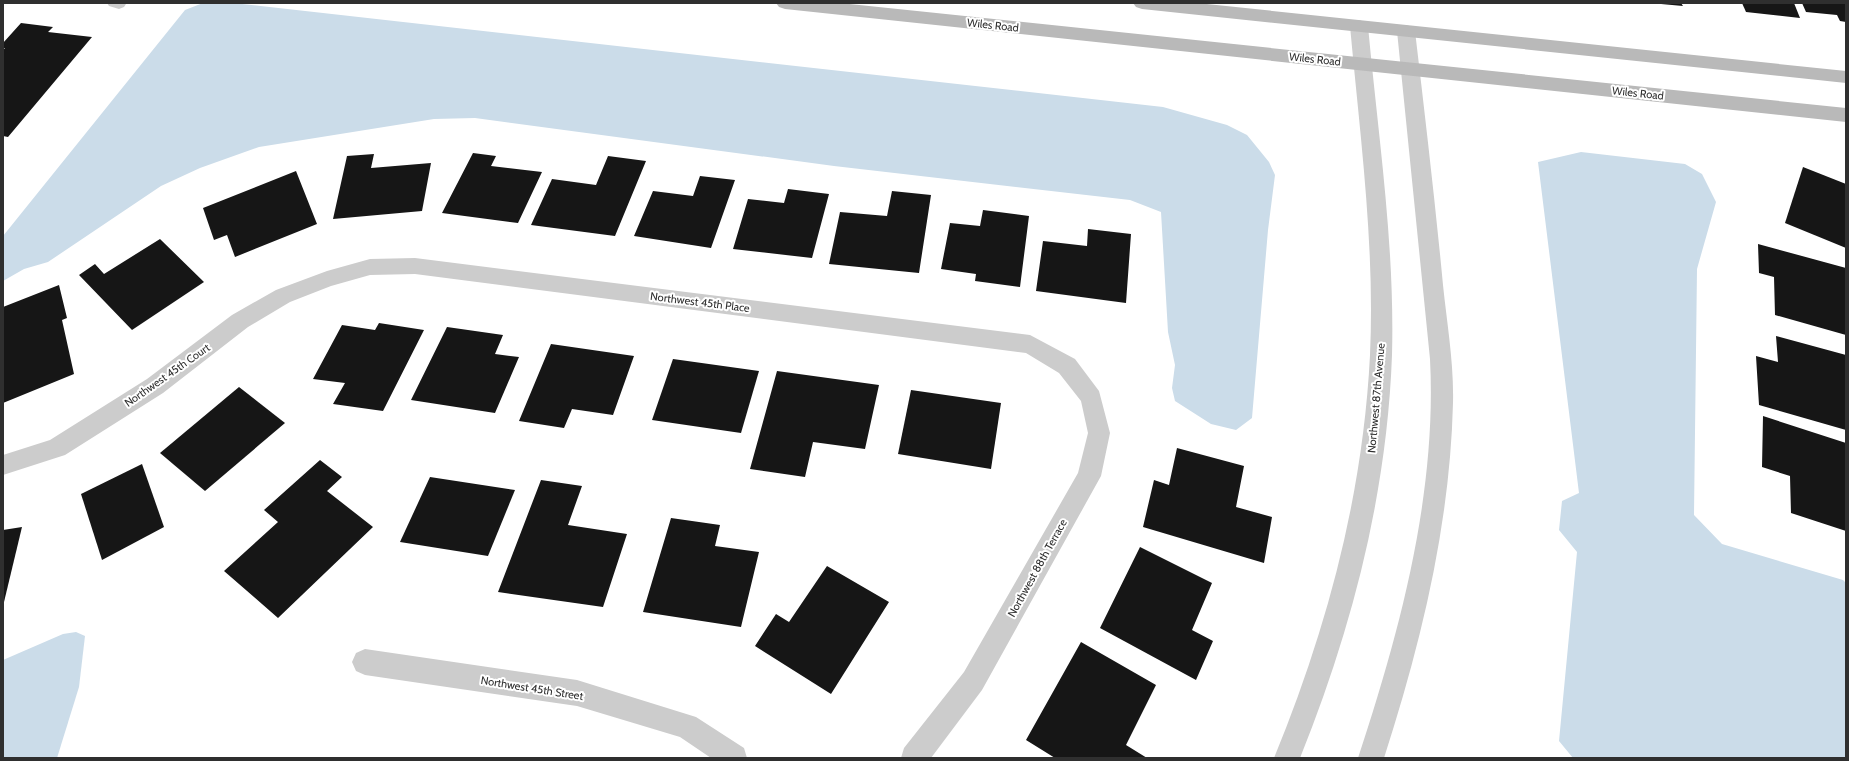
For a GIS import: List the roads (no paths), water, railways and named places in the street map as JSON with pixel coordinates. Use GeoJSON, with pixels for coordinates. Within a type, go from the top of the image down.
{"type":"FeatureCollection","features":[{"type":"Feature","properties":{"kind":"main road","name":"Wiles Road"},"geometry":{"type":"LineString","coordinates":[[785,3],[1846,115]]}},
{"type":"Feature","properties":{"kind":"main road"},"geometry":{"type":"LineString","coordinates":[[1142,3],[1846,77]]}},
{"type":"Feature","properties":{"kind":"street","name":"Northwest 87th Avenue"},"geometry":{"type":"LineString","coordinates":[[1287,758],[1334,626],[1350,568],[1363,510],[1372,456],[1381,356],[1379,226],[1359,26]]}},
{"type":"Feature","properties":{"kind":"street"},"geometry":{"type":"LineString","coordinates":[[1371,758],[1392,697],[1422,574],[1438,462],[1442,402],[1427,217],[1406,31]]}},
{"type":"Feature","properties":{"kind":"street","name":"Northwest 45th Place"},"geometry":{"type":"LineString","coordinates":[[327,279],[370,267],[415,266],[1030,344],[1067,366]]}},
{"type":"Feature","properties":{"kind":"street","name":"Northwest 45th Court"},"geometry":{"type":"LineString","coordinates":[[3,465],[57,448],[155,386],[240,321],[283,296],[327,279]]}},
{"type":"Feature","properties":{"kind":"street","name":"Northwest 88th Terrace"},"geometry":{"type":"LineString","coordinates":[[914,758],[973,682],[1089,476],[1099,433],[1091,398],[1067,366]]}},
{"type":"Feature","properties":{"kind":"street","name":"Northwest 45th Street"},"geometry":{"type":"LineString","coordinates":[[365,662],[577,693],[687,726],[734,758]]}},
{"type":"Feature","properties":{"kind":"water"},"geometry":{"type":"Polygon","coordinates":[[[203,3],[233,3],[1163,107],[1227,125],[1247,135],[1269,162],[1275,175],[1268,230],[1252,418],[1236,430],[1211,424],[1175,401],[1172,388],[1175,365],[1168,332],[1161,212],[1130,200],[834,166],[475,118],[434,119],[259,147],[200,168],[161,186],[48,262],[24,269],[3,281],[3,236],[185,10],[203,3]]]}},
{"type":"Feature","properties":{"kind":"water"},"geometry":{"type":"Polygon","coordinates":[[[1581,152],[1685,164],[1702,174],[1716,202],[1697,269],[1694,515],[1722,544],[1843,580],[1846,583],[1846,758],[1573,758],[1559,741],[1577,552],[1559,530],[1562,501],[1579,493],[1538,162],[1581,152]]]}},
{"type":"Feature","properties":{"kind":"water"},"geometry":{"type":"Polygon","coordinates":[[[76,632],[85,636],[79,687],[57,758],[3,758],[3,660],[63,634],[76,632]]]}}]}
